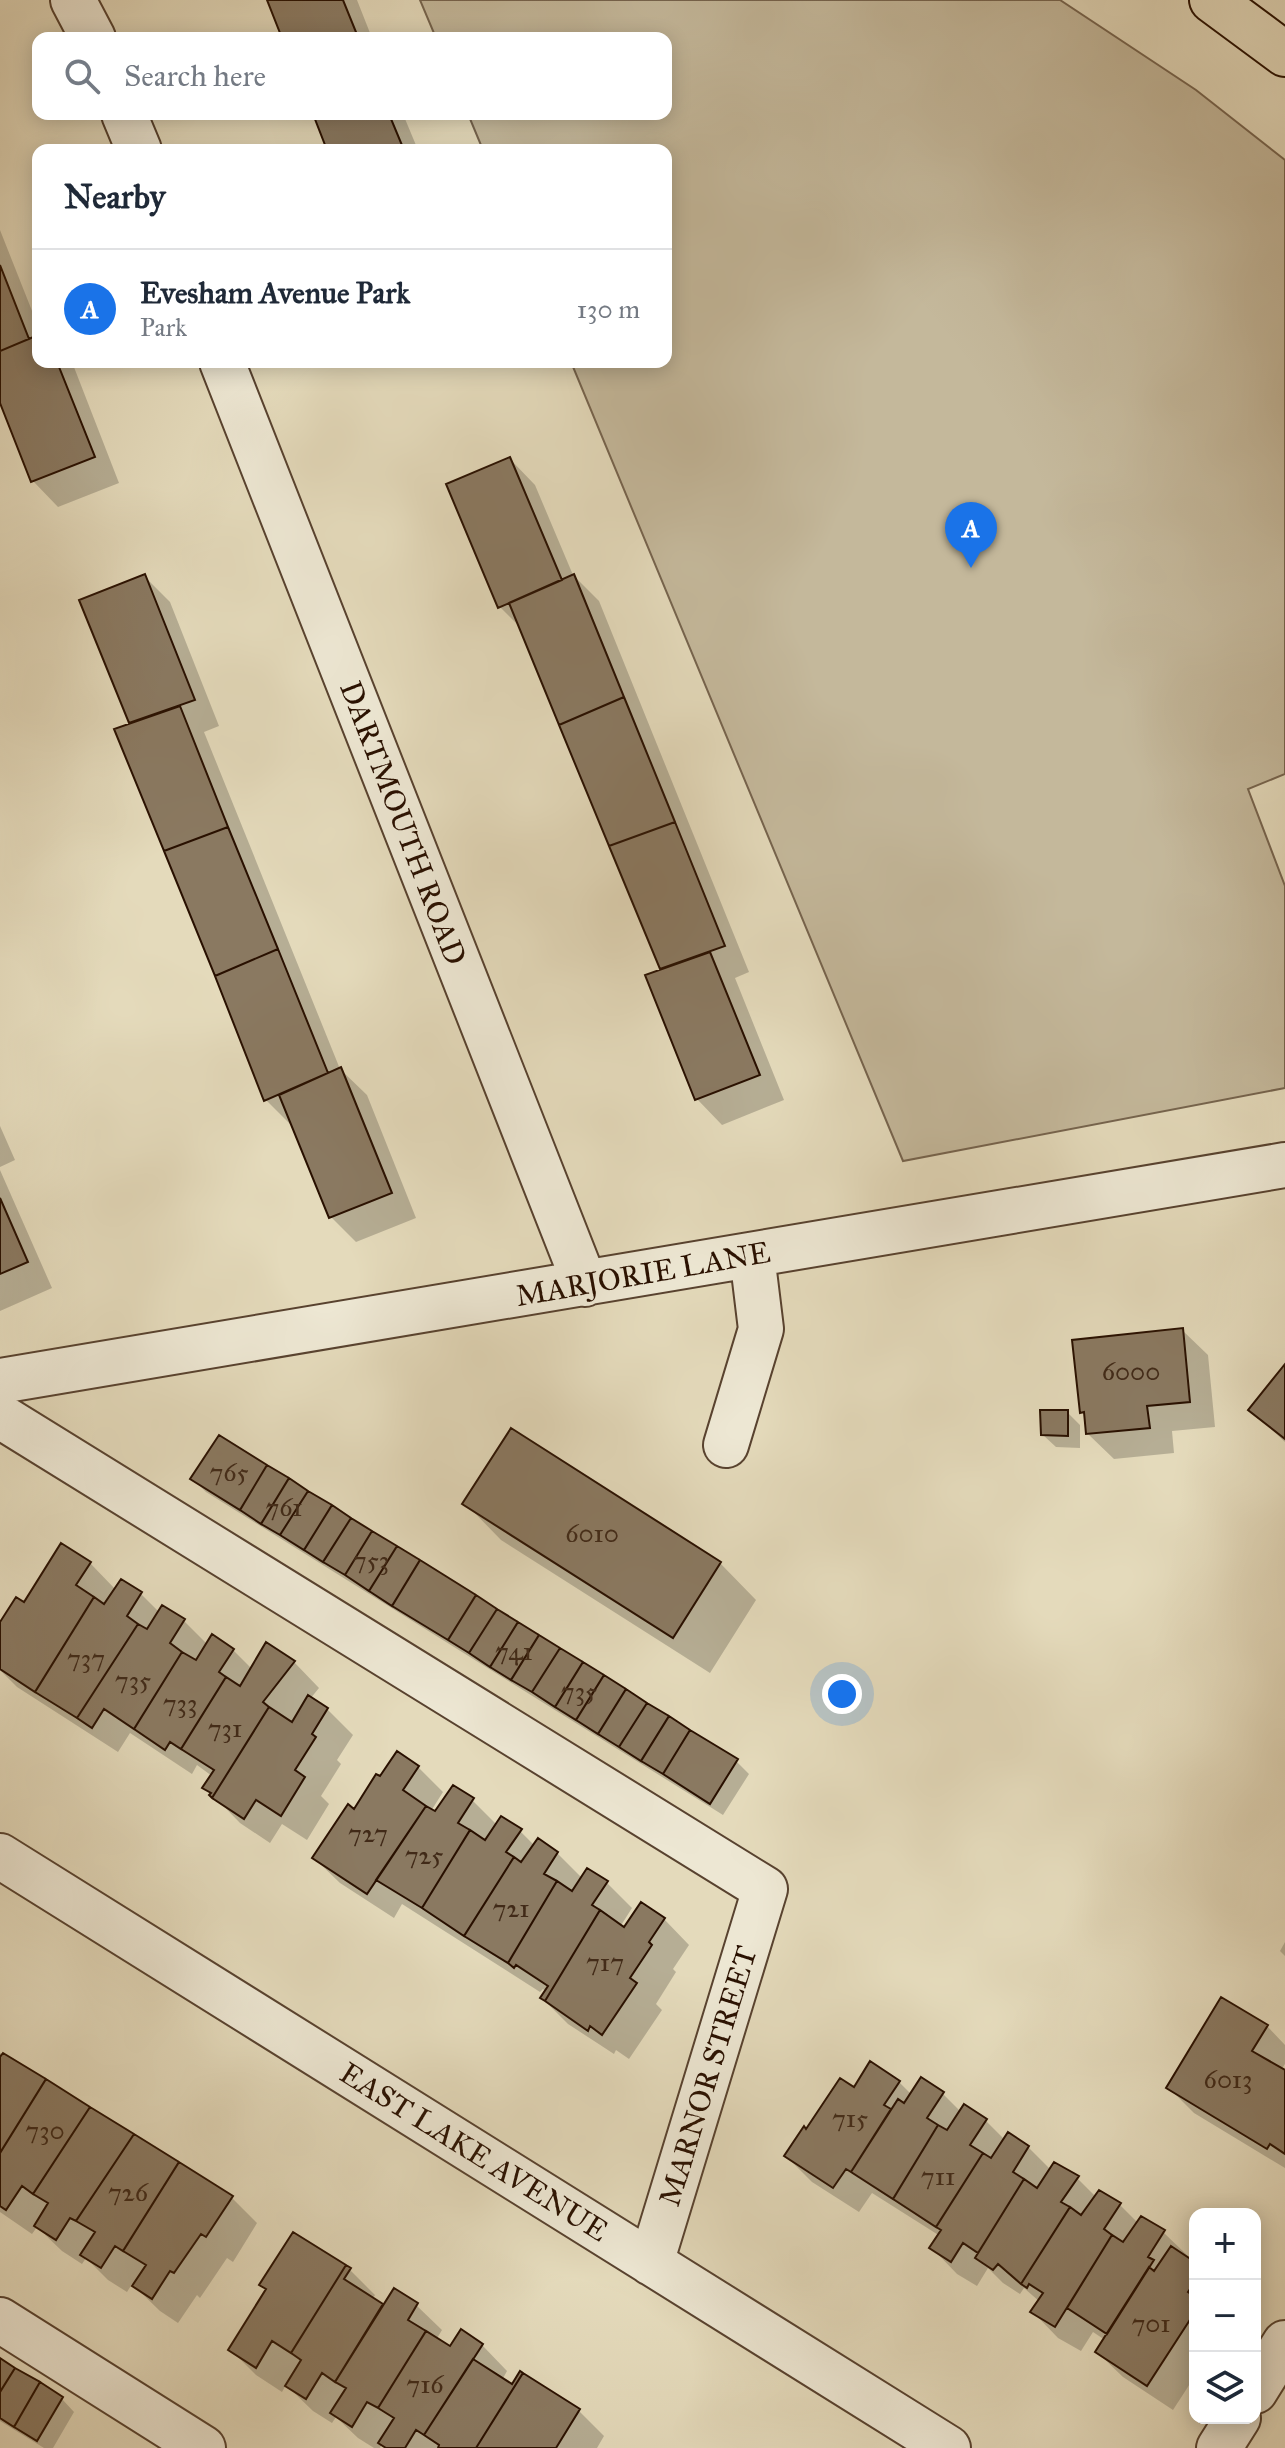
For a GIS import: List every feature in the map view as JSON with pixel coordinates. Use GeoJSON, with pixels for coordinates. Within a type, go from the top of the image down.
{"type":"FeatureCollection","features":[{"type":"Feature","properties":{"kind":"main road"},"geometry":{"type":"LineString","coordinates":[[1212,0],[1285,54]]}},
{"type":"Feature","properties":{"kind":"street"},"geometry":{"type":"LineString","coordinates":[[73,0],[90,32]]}},
{"type":"Feature","properties":{"kind":"street"},"geometry":{"type":"LineString","coordinates":[[126,120],[136,144]]}},
{"type":"Feature","properties":{"kind":"street","name":"DARTMOUTH ROAD"},"geometry":{"type":"LineString","coordinates":[[224,368],[585,1284]]}},
{"type":"Feature","properties":{"kind":"street","name":"MARJORIE LANE"},"geometry":{"type":"LineString","coordinates":[[0,1381],[1285,1165]]}},
{"type":"Feature","properties":{"kind":"street"},"geometry":{"type":"LineString","coordinates":[[726,1445],[761,1329],[752,1255]]}},
{"type":"Feature","properties":{"kind":"street","name":"MARNOR STREET"},"geometry":{"type":"LineString","coordinates":[[0,1416],[765,1889],[651,2263]]}},
{"type":"Feature","properties":{"kind":"street","name":"EAST LAKE AVENUE"},"geometry":{"type":"LineString","coordinates":[[0,1856],[948,2448]]}},
{"type":"Feature","properties":{"kind":"street"},"geometry":{"type":"LineString","coordinates":[[0,2320],[203,2448]]}},
{"type":"Feature","properties":{"kind":"street"},"geometry":{"type":"LineString","coordinates":[[1261,2381],[1285,2343]]}},
{"type":"Feature","properties":{"kind":"street"},"geometry":{"type":"LineString","coordinates":[[1219,2448],[1234,2424]]}},
{"type":"Feature","properties":{"kind":"shaded area"},"geometry":{"type":"Polygon","coordinates":[[[420,0],[1060,0],[1196,90],[1285,160],[1285,774],[1248,789],[1285,886],[1285,1088],[903,1161],[573,368],[672,368],[672,144],[480,144],[470,120],[672,120],[672,32],[433,32],[420,0]]]}},
{"type":"Feature","properties":{"kind":"building"},"geometry":{"type":"Polygon","coordinates":[[[267,0],[343,0],[356,32],[280,32],[267,0]]]}},
{"type":"Feature","properties":{"kind":"building"},"geometry":{"type":"Polygon","coordinates":[[[315,120],[392,120],[402,144],[325,144],[315,120]]]}},
{"type":"Feature","properties":{"kind":"building"},"geometry":{"type":"Polygon","coordinates":[[[0,265],[29,339],[0,351],[0,265]]]}},
{"type":"Feature","properties":{"kind":"building"},"geometry":{"type":"Polygon","coordinates":[[[32,338],[32,368],[59,368],[95,457],[31,482],[0,403],[0,351],[32,338]]]}},
{"type":"Feature","properties":{"kind":"building"},"geometry":{"type":"Polygon","coordinates":[[[510,457],[562,580],[498,608],[446,484],[510,457]]]}},
{"type":"Feature","properties":{"kind":"building"},"geometry":{"type":"Polygon","coordinates":[[[145,574],[195,700],[129,723],[79,600],[145,574]]]}},
{"type":"Feature","properties":{"kind":"building"},"geometry":{"type":"Polygon","coordinates":[[[574,574],[624,697],[559,725],[509,603],[574,574]]]}},
{"type":"Feature","properties":{"kind":"building"},"geometry":{"type":"Polygon","coordinates":[[[624,697],[675,822],[609,846],[559,725],[624,697]]]}},
{"type":"Feature","properties":{"kind":"building"},"geometry":{"type":"Polygon","coordinates":[[[180,706],[228,827],[164,851],[114,729],[180,706]]]}},
{"type":"Feature","properties":{"kind":"building"},"geometry":{"type":"Polygon","coordinates":[[[675,822],[725,946],[660,969],[609,846],[675,822]]]}},
{"type":"Feature","properties":{"kind":"building"},"geometry":{"type":"Polygon","coordinates":[[[228,827],[278,949],[215,976],[164,851],[228,827]]]}},
{"type":"Feature","properties":{"kind":"building"},"geometry":{"type":"Polygon","coordinates":[[[278,949],[328,1073],[264,1101],[215,976],[278,949]]]}},
{"type":"Feature","properties":{"kind":"building"},"geometry":{"type":"Polygon","coordinates":[[[710,952],[760,1075],[695,1100],[645,975],[710,952]]]}},
{"type":"Feature","properties":{"kind":"building"},"geometry":{"type":"Polygon","coordinates":[[[341,1067],[392,1193],[329,1218],[279,1095],[341,1067]]]}},
{"type":"Feature","properties":{"kind":"building"},"geometry":{"type":"Polygon","coordinates":[[[0,1198],[28,1262],[0,1274],[0,1198]]]}},
{"type":"Feature","properties":{"kind":"building"},"geometry":{"type":"Polygon","coordinates":[[[1183,1328],[1190,1402],[1147,1406],[1150,1428],[1086,1434],[1084,1412],[1080,1413],[1072,1340],[1183,1328]]]}},
{"type":"Feature","properties":{"kind":"building"},"geometry":{"type":"Polygon","coordinates":[[[1285,1364],[1285,1439],[1248,1410],[1285,1364]]]}},
{"type":"Feature","properties":{"kind":"building"},"geometry":{"type":"Polygon","coordinates":[[[1040,1410],[1068,1410],[1068,1436],[1041,1435],[1040,1410]]]}},
{"type":"Feature","properties":{"kind":"building"},"geometry":{"type":"Polygon","coordinates":[[[511,1428],[721,1562],[673,1638],[462,1504],[511,1428]]]}},
{"type":"Feature","properties":{"kind":"building"},"geometry":{"type":"Polygon","coordinates":[[[219,1435],[267,1465],[240,1510],[190,1479],[219,1435]]]}},
{"type":"Feature","properties":{"kind":"building"},"geometry":{"type":"Polygon","coordinates":[[[267,1465],[289,1478],[261,1524],[240,1510],[267,1465]]]}},
{"type":"Feature","properties":{"kind":"building"},"geometry":{"type":"Polygon","coordinates":[[[289,1478],[308,1491],[280,1535],[261,1524],[289,1478]]]}},
{"type":"Feature","properties":{"kind":"building"},"geometry":{"type":"Polygon","coordinates":[[[308,1491],[332,1505],[304,1550],[280,1535],[308,1491]]]}},
{"type":"Feature","properties":{"kind":"building"},"geometry":{"type":"Polygon","coordinates":[[[332,1505],[351,1518],[323,1562],[304,1550],[332,1505]]]}},
{"type":"Feature","properties":{"kind":"building"},"geometry":{"type":"Polygon","coordinates":[[[351,1518],[372,1531],[345,1575],[323,1562],[351,1518]]]}},
{"type":"Feature","properties":{"kind":"building"},"geometry":{"type":"Polygon","coordinates":[[[372,1531],[397,1546],[369,1591],[345,1575],[372,1531]]]}},
{"type":"Feature","properties":{"kind":"building"},"geometry":{"type":"Polygon","coordinates":[[[61,1543],[91,1562],[76,1585],[94,1597],[35,1692],[0,1669],[0,1622],[16,1597],[24,1602],[61,1543]]]}},
{"type":"Feature","properties":{"kind":"building"},"geometry":{"type":"Polygon","coordinates":[[[397,1546],[420,1560],[392,1606],[369,1591],[397,1546]]]}},
{"type":"Feature","properties":{"kind":"building"},"geometry":{"type":"Polygon","coordinates":[[[420,1560],[476,1595],[448,1640],[392,1606],[420,1560]]]}},
{"type":"Feature","properties":{"kind":"building"},"geometry":{"type":"Polygon","coordinates":[[[121,1579],[142,1592],[127,1616],[138,1624],[77,1718],[35,1692],[94,1597],[104,1604],[121,1579]]]}},
{"type":"Feature","properties":{"kind":"building"},"geometry":{"type":"Polygon","coordinates":[[[476,1595],[497,1609],[469,1653],[448,1640],[476,1595]]]}},
{"type":"Feature","properties":{"kind":"building"},"geometry":{"type":"Polygon","coordinates":[[[162,1605],[185,1619],[170,1643],[182,1652],[134,1729],[104,1709],[92,1728],[77,1718],[138,1624],[147,1629],[162,1605]]]}},
{"type":"Feature","properties":{"kind":"building"},"geometry":{"type":"Polygon","coordinates":[[[497,1609],[518,1622],[490,1667],[469,1653],[497,1609]]]}},
{"type":"Feature","properties":{"kind":"building"},"geometry":{"type":"Polygon","coordinates":[[[518,1622],[539,1635],[511,1680],[490,1667],[518,1622]]]}},
{"type":"Feature","properties":{"kind":"building"},"geometry":{"type":"Polygon","coordinates":[[[212,1634],[234,1649],[219,1672],[226,1677],[181,1749],[170,1742],[165,1750],[134,1729],[182,1652],[196,1660],[212,1634]]]}},
{"type":"Feature","properties":{"kind":"building"},"geometry":{"type":"Polygon","coordinates":[[[539,1635],[560,1648],[532,1692],[511,1680],[539,1635]]]}},
{"type":"Feature","properties":{"kind":"building"},"geometry":{"type":"Polygon","coordinates":[[[266,1642],[295,1661],[263,1702],[269,1707],[212,1798],[211,1793],[202,1788],[214,1770],[181,1749],[226,1677],[240,1686],[266,1642]]]}},
{"type":"Feature","properties":{"kind":"building"},"geometry":{"type":"Polygon","coordinates":[[[560,1648],[583,1662],[555,1707],[532,1692],[560,1648]]]}},
{"type":"Feature","properties":{"kind":"building"},"geometry":{"type":"Polygon","coordinates":[[[583,1662],[604,1675],[576,1720],[555,1707],[583,1662]]]}},
{"type":"Feature","properties":{"kind":"building"},"geometry":{"type":"Polygon","coordinates":[[[604,1675],[626,1689],[598,1734],[576,1720],[604,1675]]]}},
{"type":"Feature","properties":{"kind":"building"},"geometry":{"type":"Polygon","coordinates":[[[626,1689],[647,1703],[619,1747],[598,1734],[626,1689]]]}},
{"type":"Feature","properties":{"kind":"building"},"geometry":{"type":"Polygon","coordinates":[[[308,1695],[328,1708],[312,1734],[316,1737],[295,1770],[305,1777],[281,1816],[256,1800],[244,1819],[212,1798],[269,1707],[292,1722],[308,1695]]]}},
{"type":"Feature","properties":{"kind":"building"},"geometry":{"type":"Polygon","coordinates":[[[647,1703],[669,1716],[641,1761],[619,1747],[647,1703]]]}},
{"type":"Feature","properties":{"kind":"building"},"geometry":{"type":"Polygon","coordinates":[[[669,1716],[690,1730],[663,1774],[641,1761],[669,1716]]]}},
{"type":"Feature","properties":{"kind":"building"},"geometry":{"type":"Polygon","coordinates":[[[690,1730],[738,1759],[710,1804],[663,1774],[690,1730]]]}},
{"type":"Feature","properties":{"kind":"building"},"geometry":{"type":"Polygon","coordinates":[[[397,1751],[419,1766],[403,1790],[426,1806],[367,1894],[312,1858],[348,1804],[354,1809],[376,1774],[380,1776],[397,1751]]]}},
{"type":"Feature","properties":{"kind":"building"},"geometry":{"type":"Polygon","coordinates":[[[453,1785],[474,1798],[458,1823],[470,1830],[422,1908],[376,1880],[426,1806],[435,1811],[453,1785]]]}},
{"type":"Feature","properties":{"kind":"building"},"geometry":{"type":"Polygon","coordinates":[[[501,1816],[522,1829],[506,1852],[514,1857],[464,1936],[422,1908],[470,1830],[485,1840],[501,1816]]]}},
{"type":"Feature","properties":{"kind":"building"},"geometry":{"type":"Polygon","coordinates":[[[538,1838],[558,1852],[544,1874],[557,1881],[508,1963],[464,1936],[514,1857],[521,1862],[538,1838]]]}},
{"type":"Feature","properties":{"kind":"building"},"geometry":{"type":"Polygon","coordinates":[[[587,1868],[608,1881],[592,1905],[600,1910],[545,2001],[540,1998],[548,1986],[508,1963],[557,1881],[572,1891],[587,1868]]]}},
{"type":"Feature","properties":{"kind":"building"},"geometry":{"type":"Polygon","coordinates":[[[641,1902],[665,1918],[630,1978],[637,1983],[602,2035],[590,2026],[588,2031],[545,2001],[600,1910],[624,1927],[641,1902]]]}},
{"type":"Feature","properties":{"kind":"building"},"geometry":{"type":"Polygon","coordinates":[[[1221,1997],[1268,2025],[1252,2051],[1285,2070],[1285,2154],[1270,2144],[1267,2149],[1166,2088],[1221,1997]]]}},
{"type":"Feature","properties":{"kind":"building"},"geometry":{"type":"Polygon","coordinates":[[[3,2053],[46,2079],[0,2153],[0,2057],[3,2053]]]}},
{"type":"Feature","properties":{"kind":"building"},"geometry":{"type":"Polygon","coordinates":[[[870,2061],[900,2081],[884,2105],[891,2109],[851,2172],[846,2169],[833,2188],[784,2156],[840,2078],[854,2087],[870,2061]]]}},
{"type":"Feature","properties":{"kind":"building"},"geometry":{"type":"Polygon","coordinates":[[[921,2077],[944,2092],[927,2118],[938,2125],[893,2199],[851,2172],[898,2099],[904,2103],[921,2077]]]}},
{"type":"Feature","properties":{"kind":"building"},"geometry":{"type":"Polygon","coordinates":[[[46,2079],[90,2107],[33,2194],[22,2186],[6,2210],[0,2206],[0,2153],[46,2079]]]}},
{"type":"Feature","properties":{"kind":"building"},"geometry":{"type":"Polygon","coordinates":[[[964,2104],[987,2119],[970,2145],[983,2153],[936,2227],[893,2199],[938,2125],[947,2130],[964,2104]]]}},
{"type":"Feature","properties":{"kind":"building"},"geometry":{"type":"Polygon","coordinates":[[[90,2107],[134,2134],[76,2221],[70,2218],[56,2240],[34,2226],[48,2203],[33,2194],[90,2107]]]}},
{"type":"Feature","properties":{"kind":"building"},"geometry":{"type":"Polygon","coordinates":[[[1008,2132],[1029,2146],[1013,2172],[1024,2179],[978,2253],[963,2243],[951,2262],[929,2248],[941,2230],[936,2227],[983,2153],[991,2158],[1008,2132]]]}},
{"type":"Feature","properties":{"kind":"building"},"geometry":{"type":"Polygon","coordinates":[[[134,2134],[179,2162],[123,2251],[115,2246],[101,2268],[80,2255],[95,2232],[76,2221],[134,2134]]]}},
{"type":"Feature","properties":{"kind":"building"},"geometry":{"type":"Polygon","coordinates":[[[179,2162],[233,2196],[206,2237],[201,2234],[174,2273],[170,2271],[152,2299],[132,2286],[146,2265],[123,2251],[179,2162]]]}},
{"type":"Feature","properties":{"kind":"building"},"geometry":{"type":"Polygon","coordinates":[[[1054,2162],[1079,2176],[1061,2202],[1070,2207],[1021,2284],[998,2264],[993,2270],[975,2258],[1024,2179],[1037,2188],[1054,2162]]]}},
{"type":"Feature","properties":{"kind":"building"},"geometry":{"type":"Polygon","coordinates":[[[1099,2190],[1121,2203],[1104,2229],[1112,2235],[1055,2327],[1030,2312],[1043,2293],[1029,2284],[1027,2288],[1021,2284],[1070,2207],[1081,2215],[1099,2190]]]}},
{"type":"Feature","properties":{"kind":"building"},"geometry":{"type":"Polygon","coordinates":[[[1141,2216],[1165,2230],[1148,2257],[1154,2260],[1107,2334],[1067,2308],[1112,2235],[1123,2242],[1141,2216]]]}},
{"type":"Feature","properties":{"kind":"building"},"geometry":{"type":"Polygon","coordinates":[[[293,2232],[346,2265],[291,2353],[272,2341],[256,2368],[228,2350],[266,2289],[259,2285],[293,2232]]]}},
{"type":"Feature","properties":{"kind":"building"},"geometry":{"type":"Polygon","coordinates":[[[1171,2246],[1189,2258],[1189,2321],[1147,2386],[1095,2352],[1149,2267],[1154,2271],[1171,2246]]]}},
{"type":"Feature","properties":{"kind":"building"},"geometry":{"type":"Polygon","coordinates":[[[346,2265],[351,2268],[344,2279],[383,2304],[335,2382],[322,2373],[306,2399],[285,2386],[301,2360],[291,2353],[346,2265]]]}},
{"type":"Feature","properties":{"kind":"building"},"geometry":{"type":"Polygon","coordinates":[[[394,2288],[418,2303],[408,2320],[426,2331],[378,2408],[367,2402],[352,2427],[330,2413],[346,2388],[335,2382],[394,2288]]]}},
{"type":"Feature","properties":{"kind":"building"},"geometry":{"type":"Polygon","coordinates":[[[461,2329],[483,2344],[424,2435],[416,2430],[405,2448],[386,2448],[378,2443],[394,2418],[378,2408],[426,2331],[450,2346],[461,2329]]]}},
{"type":"Feature","properties":{"kind":"building"},"geometry":{"type":"Polygon","coordinates":[[[0,2358],[15,2368],[0,2392],[0,2358]]]}},
{"type":"Feature","properties":{"kind":"building"},"geometry":{"type":"Polygon","coordinates":[[[473,2359],[512,2384],[520,2371],[523,2373],[476,2448],[438,2448],[439,2445],[424,2435],[473,2359]]]}},
{"type":"Feature","properties":{"kind":"building"},"geometry":{"type":"Polygon","coordinates":[[[15,2368],[40,2382],[14,2427],[0,2418],[0,2392],[15,2368]]]}},
{"type":"Feature","properties":{"kind":"building"},"geometry":{"type":"Polygon","coordinates":[[[523,2373],[580,2409],[556,2448],[476,2448],[523,2373]]]}},
{"type":"Feature","properties":{"kind":"building"},"geometry":{"type":"Polygon","coordinates":[[[40,2382],[63,2397],[37,2441],[14,2427],[40,2382]]]}},
{"type":"Feature","properties":{"kind":"place","name":"Evesham Avenue Park"},"geometry":{"type":"Point","coordinates":[971,568]}}]}
